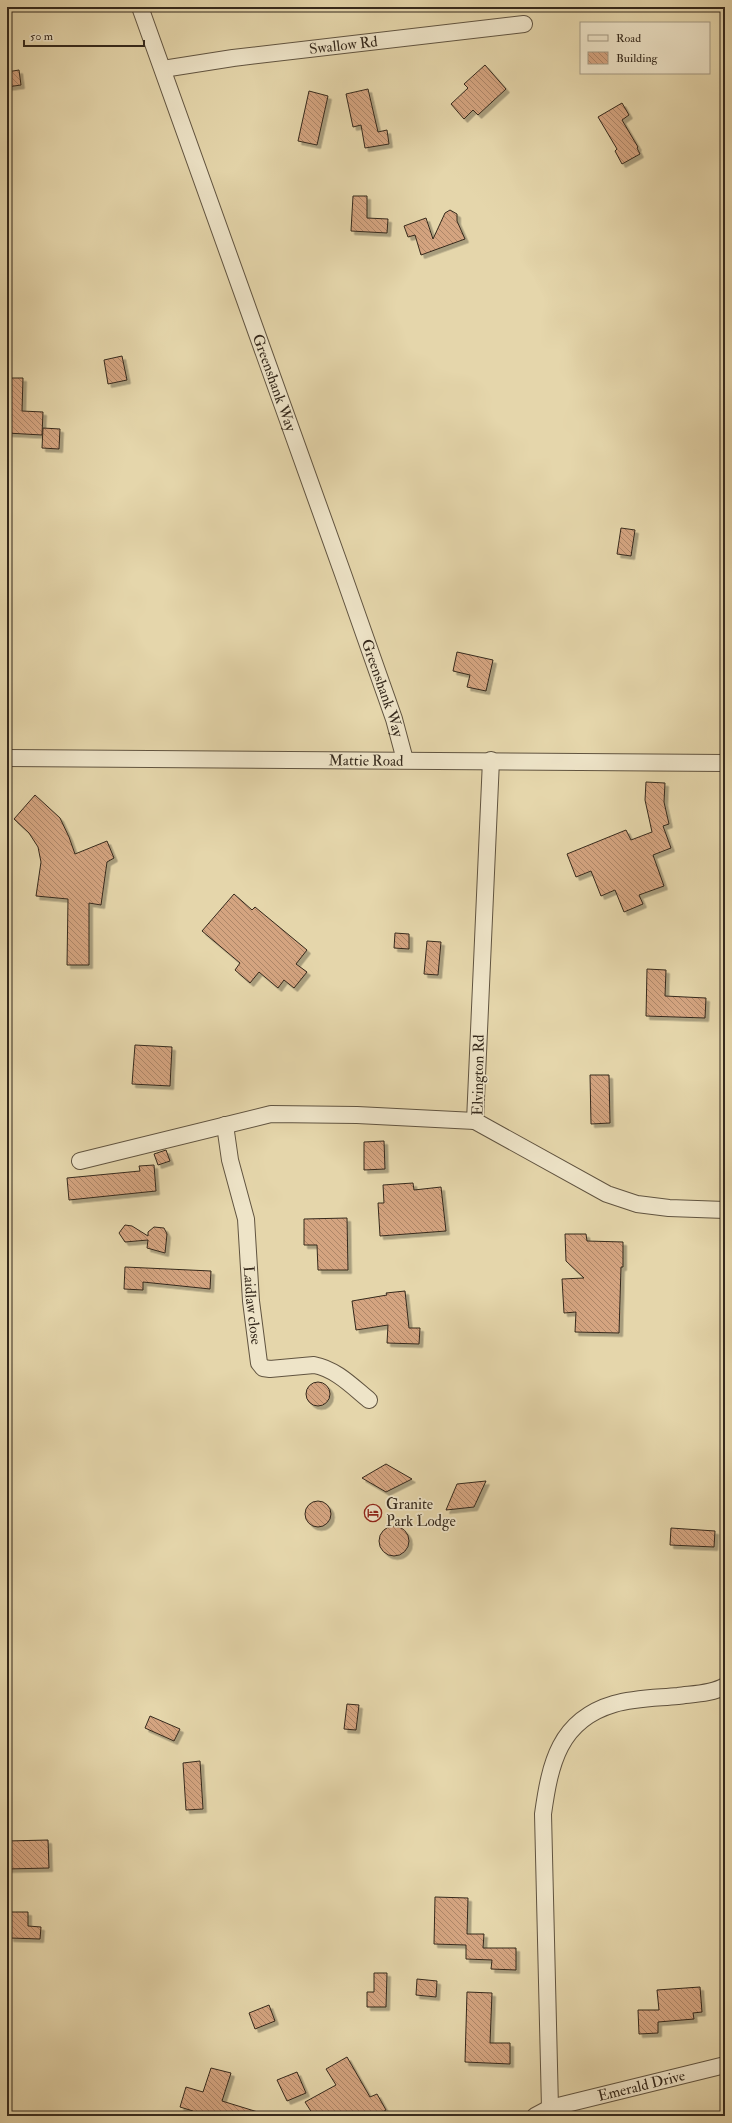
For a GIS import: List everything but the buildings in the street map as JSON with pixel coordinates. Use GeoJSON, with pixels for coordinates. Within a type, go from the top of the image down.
{"type":"FeatureCollection","features":[{"type":"Feature","properties":{"kind":"street","name":"Greenshank Way"},"geometry":{"type":"LineString","coordinates":[[140,7],[343,574],[394,719],[405,760]]}},
{"type":"Feature","properties":{"kind":"street","name":"Swallow Rd"},"geometry":{"type":"LineString","coordinates":[[163,69],[233,58],[524,24]]}},
{"type":"Feature","properties":{"kind":"street","name":"Mattie Road"},"geometry":{"type":"LineString","coordinates":[[7,758],[491,760],[725,763]]}},
{"type":"Feature","properties":{"kind":"street","name":"Elvington Rd"},"geometry":{"type":"LineString","coordinates":[[491,760],[475,1121],[607,1194],[637,1204],[669,1208],[725,1210]]}},
{"type":"Feature","properties":{"kind":"street"},"geometry":{"type":"LineString","coordinates":[[80,1161],[271,1114],[356,1115],[475,1121]]}},
{"type":"Feature","properties":{"kind":"street","name":"Laidlaw close"},"geometry":{"type":"LineString","coordinates":[[225,1125],[230,1160],[246,1219],[251,1301],[259,1363],[264,1368],[314,1365],[322,1366],[338,1375],[369,1400]]}},
{"type":"Feature","properties":{"kind":"street"},"geometry":{"type":"LineString","coordinates":[[550,2108],[543,1814],[548,1780],[556,1755],[569,1731],[593,1713],[614,1704],[697,1694],[720,1689],[725,1686]]}},
{"type":"Feature","properties":{"kind":"street","name":"Emerald Drive"},"geometry":{"type":"LineString","coordinates":[[535,2116],[550,2108],[725,2065]]}},
{"type":"Feature","properties":{"kind":"place","name":"Granite Park Lodge"},"geometry":{"type":"Point","coordinates":[373,1513]}}]}
